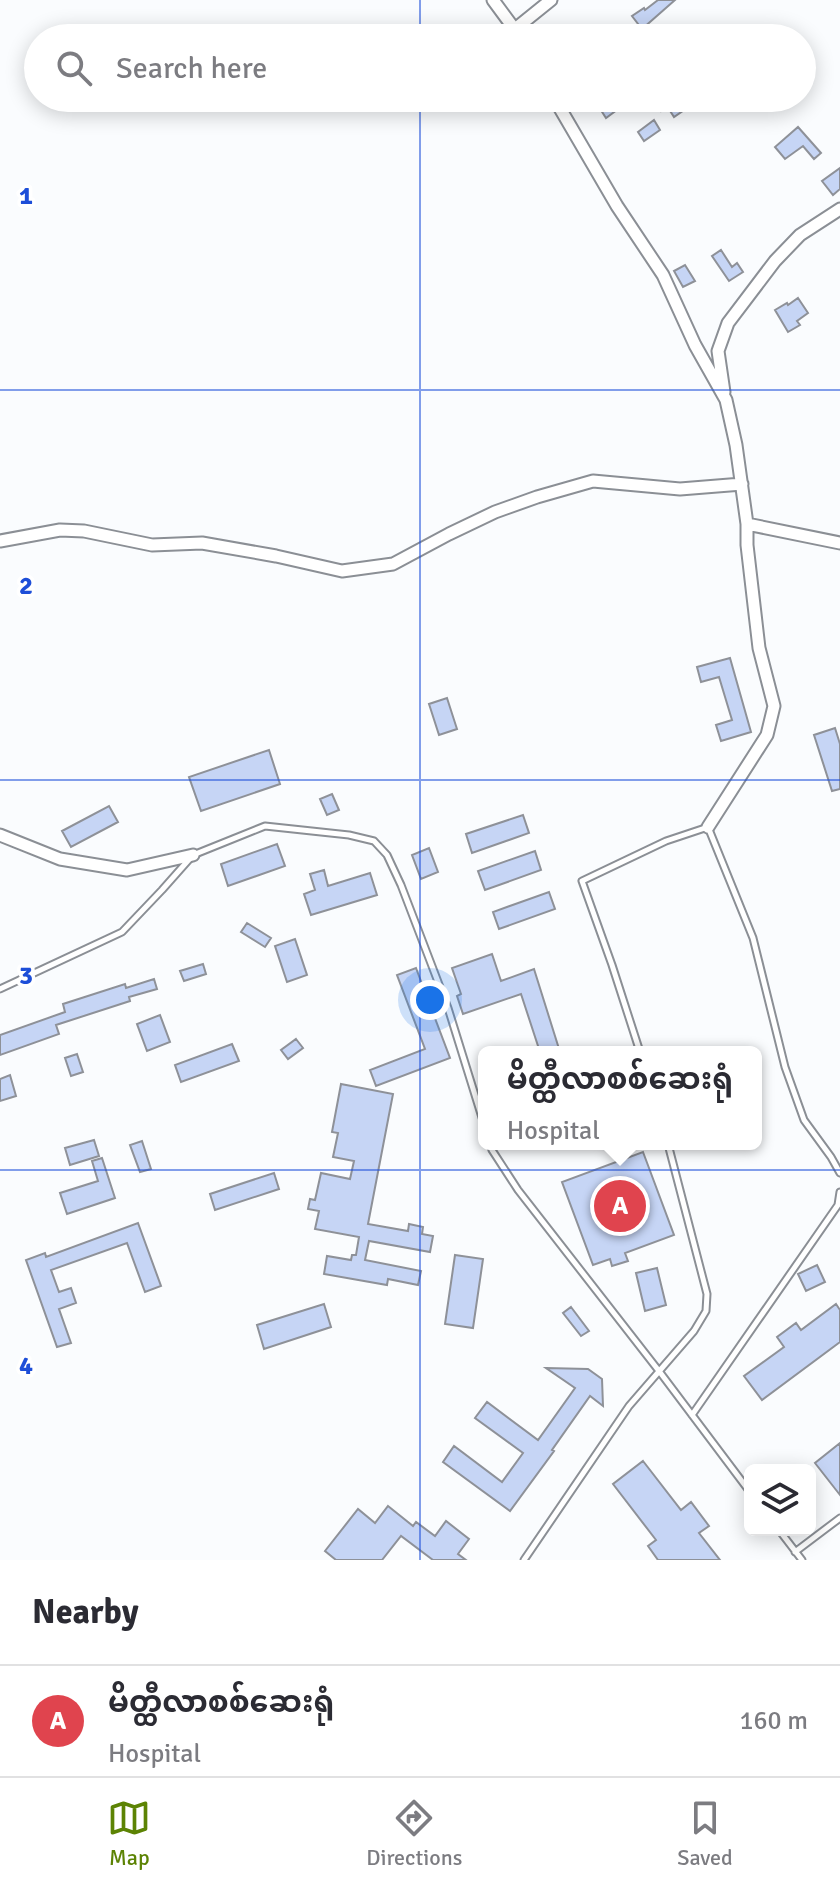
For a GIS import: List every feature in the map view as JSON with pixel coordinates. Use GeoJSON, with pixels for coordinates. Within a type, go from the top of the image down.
{"type":"FeatureCollection","features":[{"type":"Feature","properties":{"kind":"street"},"geometry":{"type":"LineString","coordinates":[[493,0],[511,24]]}},
{"type":"Feature","properties":{"kind":"street"},"geometry":{"type":"LineString","coordinates":[[527,24],[551,0]]}},
{"type":"Feature","properties":{"kind":"street"},"geometry":{"type":"LineString","coordinates":[[562,112],[617,206],[663,275],[695,345],[726,400]]}},
{"type":"Feature","properties":{"kind":"street"},"geometry":{"type":"LineString","coordinates":[[708,827],[767,735],[774,706],[759,648],[742,484],[718,351],[728,323],[775,261],[800,235],[840,209]]}},
{"type":"Feature","properties":{"kind":"street"},"geometry":{"type":"LineString","coordinates":[[0,541],[60,530],[84,531],[152,545],[202,543],[342,571],[393,564],[495,512],[593,481],[680,489],[742,484]]}},
{"type":"Feature","properties":{"kind":"street"},"geometry":{"type":"LineString","coordinates":[[747,524],[840,543]]}},
{"type":"Feature","properties":{"kind":"street"},"geometry":{"type":"LineString","coordinates":[[0,835],[60,859],[127,870],[193,855]]}},
{"type":"Feature","properties":{"kind":"lane"},"geometry":{"type":"LineString","coordinates":[[0,989],[122,932],[193,855],[265,826],[349,835],[374,841],[387,855],[401,885],[448,1008],[478,1105]]}},
{"type":"Feature","properties":{"kind":"lane"},"geometry":{"type":"LineString","coordinates":[[638,1046],[582,881],[666,841],[708,827],[753,938],[785,1067],[804,1120],[840,1173]]}},
{"type":"Feature","properties":{"kind":"lane"},"geometry":{"type":"LineString","coordinates":[[492,1150],[518,1190],[744,1484]]}},
{"type":"Feature","properties":{"kind":"lane"},"geometry":{"type":"LineString","coordinates":[[524,1560],[629,1406],[694,1331],[706,1311],[707,1294],[670,1150]]}},
{"type":"Feature","properties":{"kind":"lane"},"geometry":{"type":"LineString","coordinates":[[692,1415],[838,1205],[840,1192]]}},
{"type":"Feature","properties":{"kind":"lane"},"geometry":{"type":"LineString","coordinates":[[795,1552],[840,1518]]}},
{"type":"Feature","properties":{"kind":"lane"},"geometry":{"type":"LineString","coordinates":[[783,1536],[802,1560]]}},
{"type":"Feature","properties":{"kind":"building"},"geometry":{"type":"Polygon","coordinates":[[[658,0],[675,0],[648,24],[638,24],[632,16],[658,0]]]}},
{"type":"Feature","properties":{"kind":"building"},"geometry":{"type":"Polygon","coordinates":[[[654,120],[660,130],[644,141],[638,132],[654,120]]]}},
{"type":"Feature","properties":{"kind":"building"},"geometry":{"type":"Polygon","coordinates":[[[798,127],[821,153],[814,159],[803,146],[785,159],[775,147],[798,127]]]}},
{"type":"Feature","properties":{"kind":"building"},"geometry":{"type":"Polygon","coordinates":[[[840,168],[840,189],[833,195],[822,181],[840,168]]]}},
{"type":"Feature","properties":{"kind":"building"},"geometry":{"type":"Polygon","coordinates":[[[721,250],[732,267],[737,263],[743,272],[729,281],[712,256],[721,250]]]}},
{"type":"Feature","properties":{"kind":"building"},"geometry":{"type":"Polygon","coordinates":[[[685,265],[695,281],[683,287],[674,271],[685,265]]]}},
{"type":"Feature","properties":{"kind":"building"},"geometry":{"type":"Polygon","coordinates":[[[798,298],[808,313],[797,321],[800,325],[788,332],[775,310],[798,298]]]}},
{"type":"Feature","properties":{"kind":"building"},"geometry":{"type":"Polygon","coordinates":[[[730,658],[751,732],[721,741],[716,725],[732,720],[719,677],[701,682],[697,667],[730,658]]]}},
{"type":"Feature","properties":{"kind":"building"},"geometry":{"type":"Polygon","coordinates":[[[447,698],[457,729],[439,735],[429,704],[447,698]]]}},
{"type":"Feature","properties":{"kind":"building"},"geometry":{"type":"Polygon","coordinates":[[[835,728],[840,744],[840,789],[832,791],[814,735],[835,728]]]}},
{"type":"Feature","properties":{"kind":"building"},"geometry":{"type":"Polygon","coordinates":[[[269,750],[280,784],[201,811],[189,777],[269,750]]]}},
{"type":"Feature","properties":{"kind":"building"},"geometry":{"type":"Polygon","coordinates":[[[332,794],[339,810],[327,815],[320,799],[332,794]]]}},
{"type":"Feature","properties":{"kind":"building"},"geometry":{"type":"Polygon","coordinates":[[[109,806],[118,822],[71,847],[62,831],[109,806]]]}},
{"type":"Feature","properties":{"kind":"building"},"geometry":{"type":"Polygon","coordinates":[[[523,815],[529,833],[472,853],[466,834],[523,815]]]}},
{"type":"Feature","properties":{"kind":"building"},"geometry":{"type":"Polygon","coordinates":[[[277,844],[285,866],[228,886],[221,864],[277,844]]]}},
{"type":"Feature","properties":{"kind":"building"},"geometry":{"type":"Polygon","coordinates":[[[429,848],[438,872],[421,879],[412,855],[429,848]]]}},
{"type":"Feature","properties":{"kind":"building"},"geometry":{"type":"Polygon","coordinates":[[[535,851],[541,870],[485,890],[478,871],[535,851]]]}},
{"type":"Feature","properties":{"kind":"building"},"geometry":{"type":"Polygon","coordinates":[[[324,870],[328,886],[370,873],[377,895],[311,915],[304,894],[315,890],[310,874],[324,870]]]}},
{"type":"Feature","properties":{"kind":"building"},"geometry":{"type":"Polygon","coordinates":[[[549,892],[555,909],[499,929],[493,912],[549,892]]]}},
{"type":"Feature","properties":{"kind":"building"},"geometry":{"type":"Polygon","coordinates":[[[247,923],[271,938],[265,947],[241,932],[247,923]]]}},
{"type":"Feature","properties":{"kind":"building"},"geometry":{"type":"Polygon","coordinates":[[[295,939],[307,975],[287,982],[275,946],[295,939]]]}},
{"type":"Feature","properties":{"kind":"building"},"geometry":{"type":"Polygon","coordinates":[[[492,954],[501,981],[534,969],[558,1046],[538,1046],[521,994],[463,1014],[457,996],[461,994],[452,968],[492,954]]]}},
{"type":"Feature","properties":{"kind":"building"},"geometry":{"type":"Polygon","coordinates":[[[203,964],[206,974],[184,981],[180,971],[203,964]]]}},
{"type":"Feature","properties":{"kind":"building"},"geometry":{"type":"Polygon","coordinates":[[[416,968],[450,1058],[376,1086],[370,1070],[425,1049],[397,975],[416,968]]]}},
{"type":"Feature","properties":{"kind":"building"},"geometry":{"type":"Polygon","coordinates":[[[154,979],[157,989],[56,1025],[59,1034],[0,1055],[0,1035],[65,1012],[63,1004],[125,984],[126,988],[154,979]]]}},
{"type":"Feature","properties":{"kind":"building"},"geometry":{"type":"Polygon","coordinates":[[[160,1015],[170,1042],[147,1051],[137,1024],[160,1015]]]}},
{"type":"Feature","properties":{"kind":"building"},"geometry":{"type":"Polygon","coordinates":[[[296,1039],[303,1048],[288,1059],[281,1050],[296,1039]]]}},
{"type":"Feature","properties":{"kind":"building"},"geometry":{"type":"Polygon","coordinates":[[[232,1044],[239,1061],[181,1082],[175,1065],[232,1044]]]}},
{"type":"Feature","properties":{"kind":"building"},"geometry":{"type":"Polygon","coordinates":[[[77,1054],[83,1072],[71,1076],[65,1058],[77,1054]]]}},
{"type":"Feature","properties":{"kind":"building"},"geometry":{"type":"Polygon","coordinates":[[[10,1075],[16,1096],[0,1101],[0,1079],[10,1075]]]}},
{"type":"Feature","properties":{"kind":"building"},"geometry":{"type":"Polygon","coordinates":[[[341,1084],[393,1094],[368,1224],[408,1231],[409,1224],[423,1227],[422,1234],[433,1236],[430,1252],[369,1241],[365,1260],[421,1271],[418,1285],[388,1279],[387,1285],[324,1274],[327,1256],[351,1260],[352,1255],[356,1255],[359,1237],[315,1229],[319,1211],[308,1209],[310,1199],[315,1200],[321,1173],[350,1179],[354,1161],[333,1157],[338,1133],[332,1132],[341,1084]]]}},
{"type":"Feature","properties":{"kind":"building"},"geometry":{"type":"Polygon","coordinates":[[[94,1140],[99,1156],[70,1165],[65,1148],[94,1140]]]}},
{"type":"Feature","properties":{"kind":"building"},"geometry":{"type":"Polygon","coordinates":[[[142,1141],[151,1169],[140,1172],[130,1145],[142,1141]]]}},
{"type":"Feature","properties":{"kind":"building"},"geometry":{"type":"Polygon","coordinates":[[[643,1152],[674,1235],[625,1253],[628,1261],[612,1266],[610,1259],[593,1265],[562,1182],[643,1152]]]}},
{"type":"Feature","properties":{"kind":"building"},"geometry":{"type":"Polygon","coordinates":[[[102,1158],[115,1198],[67,1214],[60,1193],[98,1181],[92,1161],[102,1158]]]}},
{"type":"Feature","properties":{"kind":"building"},"geometry":{"type":"Polygon","coordinates":[[[274,1173],[279,1189],[215,1210],[210,1194],[274,1173]]]}},
{"type":"Feature","properties":{"kind":"building"},"geometry":{"type":"Polygon","coordinates":[[[138,1223],[161,1286],[145,1292],[127,1243],[51,1270],[59,1292],[71,1288],[76,1303],[59,1309],[71,1343],[57,1347],[26,1260],[45,1253],[46,1257],[138,1223]]]}},
{"type":"Feature","properties":{"kind":"building"},"geometry":{"type":"Polygon","coordinates":[[[455,1255],[483,1259],[473,1328],[445,1324],[455,1255]]]}},
{"type":"Feature","properties":{"kind":"building"},"geometry":{"type":"Polygon","coordinates":[[[817,1265],[825,1282],[806,1291],[798,1274],[817,1265]]]}},
{"type":"Feature","properties":{"kind":"building"},"geometry":{"type":"Polygon","coordinates":[[[657,1268],[666,1305],[645,1311],[636,1273],[657,1268]]]}},
{"type":"Feature","properties":{"kind":"building"},"geometry":{"type":"Polygon","coordinates":[[[324,1304],[331,1327],[264,1349],[257,1325],[324,1304]]]}},
{"type":"Feature","properties":{"kind":"building"},"geometry":{"type":"Polygon","coordinates":[[[836,1304],[840,1310],[840,1342],[762,1400],[744,1376],[784,1347],[777,1337],[796,1323],[801,1330],[836,1304]]]}},
{"type":"Feature","properties":{"kind":"building"},"geometry":{"type":"Polygon","coordinates":[[[571,1307],[589,1331],[581,1336],[563,1313],[571,1307]]]}},
{"type":"Feature","properties":{"kind":"building"},"geometry":{"type":"Polygon","coordinates":[[[546,1368],[588,1369],[602,1379],[603,1406],[590,1396],[510,1511],[443,1462],[454,1446],[502,1482],[523,1453],[475,1418],[487,1402],[538,1440],[575,1388],[546,1368]]]}},
{"type":"Feature","properties":{"kind":"building"},"geometry":{"type":"Polygon","coordinates":[[[840,1443],[840,1495],[816,1464],[840,1443]]]}},
{"type":"Feature","properties":{"kind":"building"},"geometry":{"type":"Polygon","coordinates":[[[643,1461],[681,1510],[691,1502],[709,1526],[699,1533],[720,1560],[658,1560],[648,1546],[656,1540],[613,1484],[643,1461]]]}},
{"type":"Feature","properties":{"kind":"building"},"geometry":{"type":"Polygon","coordinates":[[[388,1506],[413,1526],[416,1522],[435,1536],[446,1521],[469,1539],[458,1554],[466,1560],[433,1560],[401,1536],[382,1560],[336,1560],[325,1551],[358,1509],[375,1523],[388,1506]]]}},
{"type":"Feature","properties":{"kind":"place","name":"မိတ္ထီလာစစ်ဆေးရုံ"},"geometry":{"type":"Point","coordinates":[620,1206]}}]}
